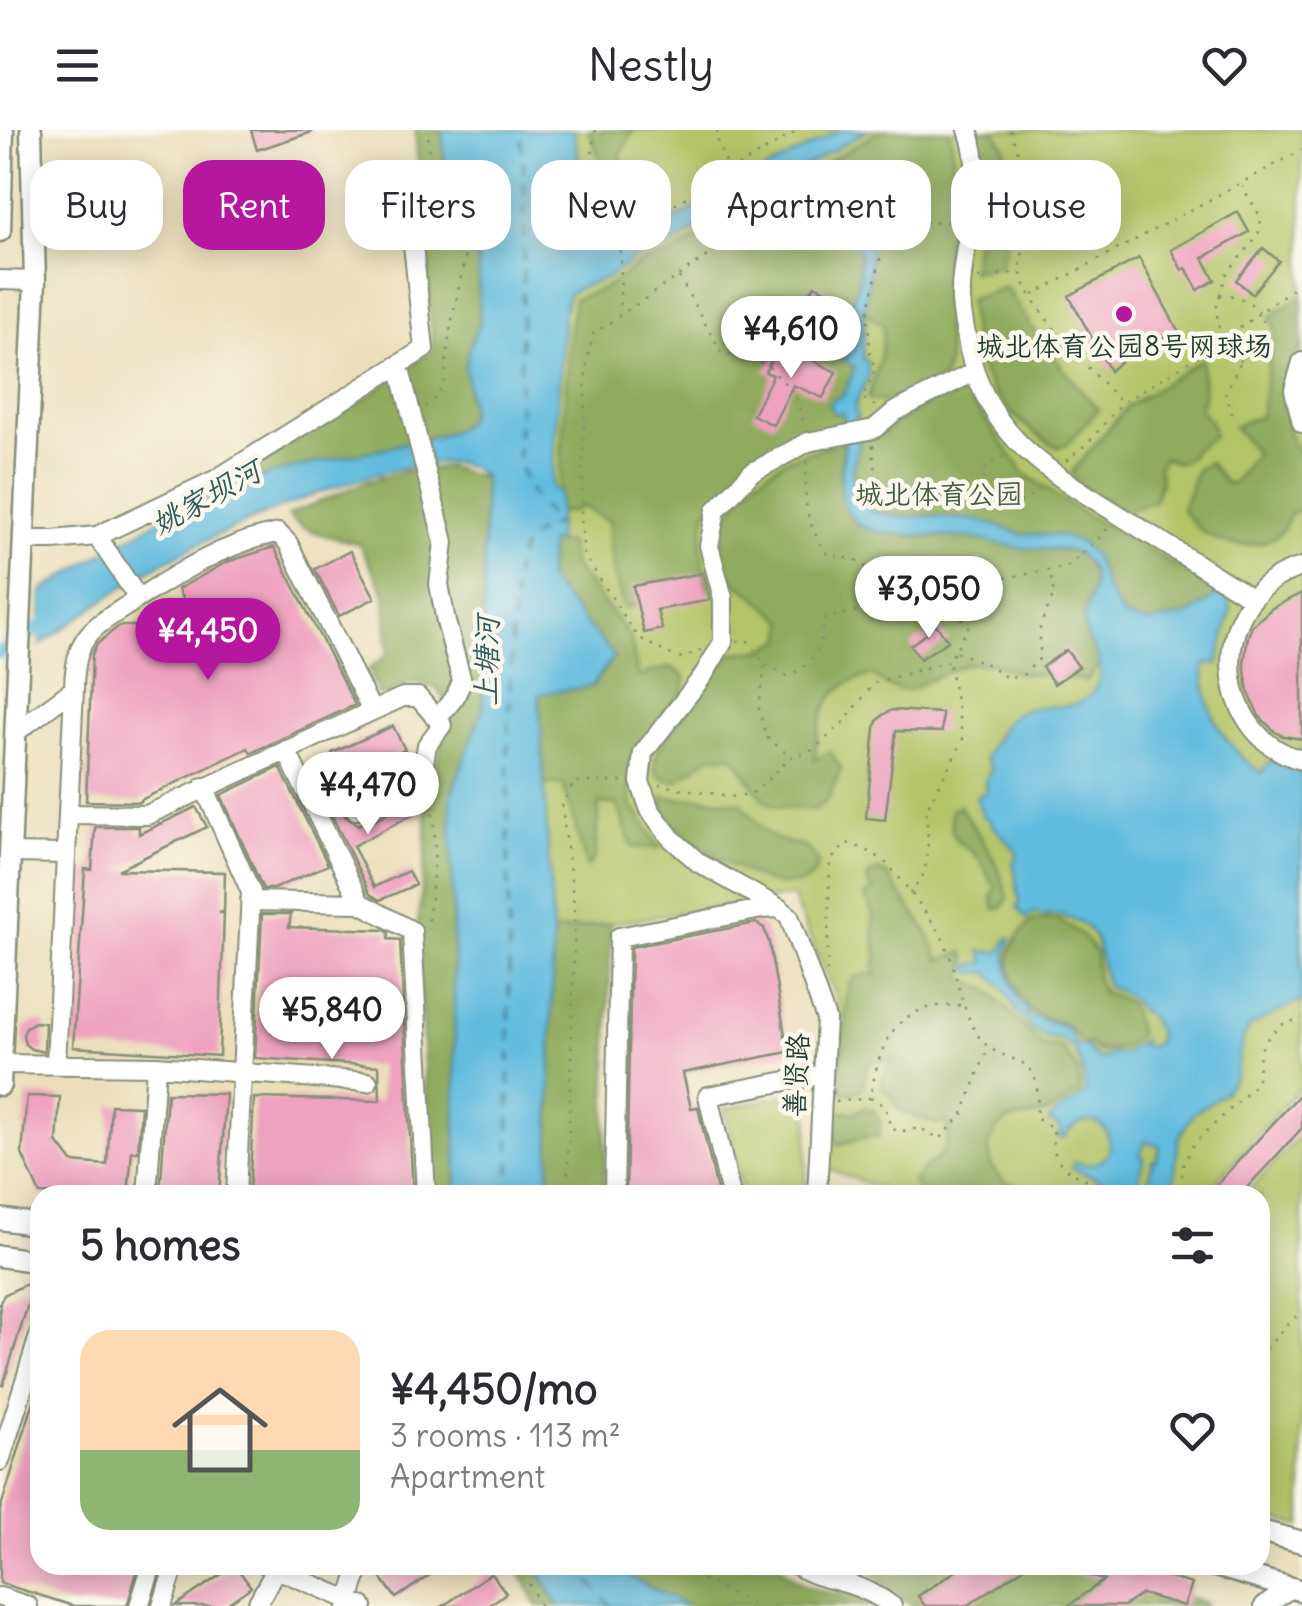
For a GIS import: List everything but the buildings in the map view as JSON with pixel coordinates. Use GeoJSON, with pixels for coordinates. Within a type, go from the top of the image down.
{"type":"FeatureCollection","features":[{"type":"Feature","properties":{"kind":"main road"},"geometry":{"type":"LineString","coordinates":[[0,231],[3,130]]}},
{"type":"Feature","properties":{"kind":"main road"},"geometry":{"type":"LineString","coordinates":[[1,1074],[35,281],[31,130]]}},
{"type":"Feature","properties":{"kind":"main road"},"geometry":{"type":"LineString","coordinates":[[0,1218],[30,1223]]}},
{"type":"Feature","properties":{"kind":"main road"},"geometry":{"type":"LineString","coordinates":[[0,1256],[30,1260]]}},
{"type":"Feature","properties":{"kind":"main road"},"geometry":{"type":"LineString","coordinates":[[1270,1533],[1302,1542]]}},
{"type":"Feature","properties":{"kind":"main road"},"geometry":{"type":"LineString","coordinates":[[1247,1575],[1296,1589]]}},
{"type":"Feature","properties":{"kind":"street"},"geometry":{"type":"LineString","coordinates":[[968,130],[974,160]]}},
{"type":"Feature","properties":{"kind":"street"},"geometry":{"type":"LineString","coordinates":[[24,540],[100,541],[216,480],[424,348],[414,250]]}},
{"type":"Feature","properties":{"kind":"street"},"geometry":{"type":"LineString","coordinates":[[966,250],[961,292],[964,325],[974,372],[992,410],[1020,444],[1052,472],[1253,599]]}},
{"type":"Feature","properties":{"kind":"street"},"geometry":{"type":"LineString","coordinates":[[0,280],[35,281]]}},
{"type":"Feature","properties":{"kind":"street"},"geometry":{"type":"LineString","coordinates":[[1302,362],[1294,390],[1302,423]]}},
{"type":"Feature","properties":{"kind":"street"},"geometry":{"type":"LineString","coordinates":[[399,366],[444,542],[439,584],[462,681],[455,697],[437,718]]}},
{"type":"Feature","properties":{"kind":"street"},"geometry":{"type":"LineString","coordinates":[[779,908],[700,863],[671,838],[650,810],[640,782],[643,753],[703,676],[723,642],[723,598],[709,546],[716,510],[751,473],[808,442],[874,429],[894,412],[974,372]]}},
{"type":"Feature","properties":{"kind":"street"},"geometry":{"type":"LineString","coordinates":[[56,1064],[74,689],[82,643],[135,593],[259,536],[278,533],[288,543],[372,711]]}},
{"type":"Feature","properties":{"kind":"street"},"geometry":{"type":"LineString","coordinates":[[100,541],[135,593]]}},
{"type":"Feature","properties":{"kind":"street"},"geometry":{"type":"LineString","coordinates":[[1302,567],[1272,582],[1253,599],[1238,622],[1231,648],[1230,675],[1236,701],[1250,725],[1268,744],[1302,760]]}},
{"type":"Feature","properties":{"kind":"street"},"geometry":{"type":"LineString","coordinates":[[16,732],[74,689]]}},
{"type":"Feature","properties":{"kind":"street"},"geometry":{"type":"LineString","coordinates":[[68,814],[147,815],[372,711],[404,697],[418,696],[442,725],[428,745],[421,780],[356,810]]}},
{"type":"Feature","properties":{"kind":"street"},"geometry":{"type":"LineString","coordinates":[[286,750],[360,902]]}},
{"type":"Feature","properties":{"kind":"street"},"geometry":{"type":"LineString","coordinates":[[204,787],[250,892],[236,1185]]}},
{"type":"Feature","properties":{"kind":"street"},"geometry":{"type":"LineString","coordinates":[[11,853],[66,854]]}},
{"type":"Feature","properties":{"kind":"street"},"geometry":{"type":"LineString","coordinates":[[250,901],[360,902],[412,930],[425,1185]]}},
{"type":"Feature","properties":{"kind":"street"},"geometry":{"type":"LineString","coordinates":[[614,1185],[619,936],[779,908]]}},
{"type":"Feature","properties":{"kind":"street","name":"善贤路"},"geometry":{"type":"LineString","coordinates":[[779,908],[789,916],[826,1018],[818,1185]]}},
{"type":"Feature","properties":{"kind":"street"},"geometry":{"type":"LineString","coordinates":[[1,1074],[56,1064],[156,1066],[368,1082]]}},
{"type":"Feature","properties":{"kind":"street"},"geometry":{"type":"LineString","coordinates":[[148,1185],[156,1066]]}},
{"type":"Feature","properties":{"kind":"street"},"geometry":{"type":"LineString","coordinates":[[729,1185],[708,1096],[823,1074]]}},
{"type":"Feature","properties":{"kind":"street"},"geometry":{"type":"LineString","coordinates":[[0,1459],[30,1365]]}},
{"type":"Feature","properties":{"kind":"street"},"geometry":{"type":"LineString","coordinates":[[139,1606],[149,1575]]}},
{"type":"Feature","properties":{"kind":"street"},"geometry":{"type":"LineString","coordinates":[[162,1606],[172,1575]]}},
{"type":"Feature","properties":{"kind":"street"},"geometry":{"type":"LineString","coordinates":[[256,1606],[275,1575]]}},
{"type":"Feature","properties":{"kind":"street"},"geometry":{"type":"LineString","coordinates":[[293,1575],[353,1604],[359,1575]]}},
{"type":"Feature","properties":{"kind":"street"},"geometry":{"type":"LineString","coordinates":[[812,1575],[876,1594],[892,1606]]}},
{"type":"Feature","properties":{"kind":"street"},"geometry":{"type":"LineString","coordinates":[[1264,1606],[1296,1589]]}},
{"type":"Feature","properties":{"kind":"street"},"geometry":{"type":"LineString","coordinates":[[0,1597],[28,1606]]}},
{"type":"Feature","properties":{"kind":"path"},"geometry":{"type":"LineString","coordinates":[[412,412],[426,407],[444,382],[466,252],[429,156],[428,130]]}},
{"type":"Feature","properties":{"kind":"path"},"geometry":{"type":"LineString","coordinates":[[593,160],[595,130]]}},
{"type":"Feature","properties":{"kind":"path"},"geometry":{"type":"LineString","coordinates":[[717,130],[724,160]]}},
{"type":"Feature","properties":{"kind":"path"},"geometry":{"type":"LineString","coordinates":[[747,160],[799,130]]}},
{"type":"Feature","properties":{"kind":"path"},"geometry":{"type":"LineString","coordinates":[[1010,130],[1028,195],[1021,272],[1031,296],[1081,360],[1122,403]]}},
{"type":"Feature","properties":{"kind":"path"},"geometry":{"type":"LineString","coordinates":[[1031,296],[1302,150]]}},
{"type":"Feature","properties":{"kind":"path"},"geometry":{"type":"LineString","coordinates":[[1241,185],[1260,216],[1261,226],[1227,273],[1216,309],[1222,342],[1241,361]]}},
{"type":"Feature","properties":{"kind":"path"},"geometry":{"type":"LineString","coordinates":[[619,315],[620,250]]}},
{"type":"Feature","properties":{"kind":"path"},"geometry":{"type":"LineString","coordinates":[[716,250],[592,334],[586,368],[581,518],[584,554],[638,638],[682,658],[723,642],[748,640],[765,664],[787,676],[803,670],[818,650],[826,618],[858,611],[882,583]]}},
{"type":"Feature","properties":{"kind":"path"},"geometry":{"type":"LineString","coordinates":[[882,250],[868,313],[875,370],[862,398],[894,412]]}},
{"type":"Feature","properties":{"kind":"path"},"geometry":{"type":"LineString","coordinates":[[962,281],[1021,272]]}},
{"type":"Feature","properties":{"kind":"path"},"geometry":{"type":"LineString","coordinates":[[679,276],[720,352],[766,364],[796,395],[808,442],[805,495],[810,527],[826,554],[859,561],[916,612],[945,614],[971,622]]}},
{"type":"Feature","properties":{"kind":"path"},"geometry":{"type":"LineString","coordinates":[[874,429],[873,466],[880,484],[891,495],[926,503],[960,496],[984,505],[1022,503],[1052,472],[1090,442],[1122,403],[1222,342],[1302,282]]}},
{"type":"Feature","properties":{"kind":"path"},"geometry":{"type":"LineString","coordinates":[[1220,295],[1245,300],[1260,313],[1264,328],[1259,351],[1241,361],[1226,394],[1232,414]]}},
{"type":"Feature","properties":{"kind":"path"},"geometry":{"type":"LineString","coordinates":[[970,497],[982,484],[986,466],[1020,444]]}},
{"type":"Feature","properties":{"kind":"path"},"geometry":{"type":"LineString","coordinates":[[910,894],[925,872],[926,810],[963,740],[949,661],[971,622],[1004,578],[1067,567],[1098,540]]}},
{"type":"Feature","properties":{"kind":"path"},"geometry":{"type":"LineString","coordinates":[[954,652],[989,665],[1008,678],[1024,674],[1040,658],[1040,626],[1054,594],[1050,570]]}},
{"type":"Feature","properties":{"kind":"path"},"geometry":{"type":"LineString","coordinates":[[568,1185],[575,915],[562,804],[574,782],[640,782],[734,797],[754,792],[792,757],[813,750],[845,720],[874,683],[949,661]]}},
{"type":"Feature","properties":{"kind":"path"},"geometry":{"type":"LineString","coordinates":[[765,664],[759,708],[766,738],[792,757]]}},
{"type":"Feature","properties":{"kind":"path"},"geometry":{"type":"LineString","coordinates":[[421,780],[434,810],[427,934]]}},
{"type":"Feature","properties":{"kind":"path"},"geometry":{"type":"LineString","coordinates":[[827,979],[830,862],[846,843],[859,846],[886,864],[943,938],[962,1004],[978,1034],[988,1048],[1022,1062],[1035,1076],[1036,1118],[1054,1129],[1052,1141],[1057,1159],[1068,1172],[1100,1185]]}},
{"type":"Feature","properties":{"kind":"path"},"geometry":{"type":"LineString","coordinates":[[870,1098],[879,1055],[896,1025],[926,1008],[962,1004]]}},
{"type":"Feature","properties":{"kind":"path"},"geometry":{"type":"LineString","coordinates":[[1181,1185],[1183,1165],[1194,1143],[1252,1089],[1258,1076],[1260,1050],[1267,1038],[1281,1026],[1302,1018]]}},
{"type":"Feature","properties":{"kind":"path"},"geometry":{"type":"LineString","coordinates":[[822,1104],[870,1098],[885,1106],[890,1125],[898,1132],[920,1128],[940,1139],[963,1114],[988,1048]]}},
{"type":"Feature","properties":{"kind":"path"},"geometry":{"type":"LineString","coordinates":[[1270,1344],[1302,1312]]}},
{"type":"Feature","properties":{"kind":"path"},"geometry":{"type":"LineString","coordinates":[[525,1575],[540,1606]]}},
{"type":"Feature","properties":{"kind":"path"},"geometry":{"type":"LineString","coordinates":[[694,1575],[756,1606]]}},
{"type":"Feature","properties":{"kind":"green space"},"geometry":{"type":"Polygon","coordinates":[[[415,130],[442,130],[445,160],[417,160],[415,130]]]}},
{"type":"Feature","properties":{"kind":"green space","name":"城北体育公园"},"geometry":{"type":"Polygon","coordinates":[[[574,130],[1302,130],[1302,1085],[1213,1185],[870,1185],[827,1168],[838,1003],[792,896],[553,932],[539,693],[547,579],[558,523],[559,493],[552,488],[564,310],[577,250],[671,250],[671,160],[579,160],[574,130]]]}},
{"type":"Feature","properties":{"kind":"green space"},"geometry":{"type":"Polygon","coordinates":[[[589,130],[638,130],[632,132],[620,156],[623,160],[600,160],[589,130]]]}},
{"type":"Feature","properties":{"kind":"green space"},"geometry":{"type":"Polygon","coordinates":[[[882,130],[950,133],[953,160],[945,274],[948,364],[943,378],[895,399],[868,398],[881,355],[884,326],[864,312],[870,261],[866,250],[931,250],[931,160],[831,160],[882,130]]]}},
{"type":"Feature","properties":{"kind":"green space"},"geometry":{"type":"Polygon","coordinates":[[[994,130],[1005,147],[1006,160],[980,160],[977,131],[994,130]]]}},
{"type":"Feature","properties":{"kind":"green space"},"geometry":{"type":"Polygon","coordinates":[[[691,243],[691,250],[858,250],[860,276],[845,323],[855,367],[845,396],[847,426],[792,439],[754,459],[706,512],[701,545],[708,589],[624,608],[611,555],[610,522],[581,506],[573,512],[558,512],[574,299],[606,288],[642,262],[669,256],[691,243]]]}},
{"type":"Feature","properties":{"kind":"green space"},"geometry":{"type":"Polygon","coordinates":[[[425,250],[474,250],[478,261],[480,322],[470,345],[467,420],[439,436],[244,484],[260,462],[364,399],[433,350],[425,250]]]}},
{"type":"Feature","properties":{"kind":"green space"},"geometry":{"type":"Polygon","coordinates":[[[975,250],[1003,250],[1000,266],[971,271],[975,250]]]}},
{"type":"Feature","properties":{"kind":"green space"},"geometry":{"type":"Polygon","coordinates":[[[1006,287],[1049,351],[1098,410],[1066,445],[1056,447],[1010,411],[991,388],[978,362],[968,300],[1006,287]]]}},
{"type":"Feature","properties":{"kind":"green space"},"geometry":{"type":"Polygon","coordinates":[[[1302,296],[1302,344],[1286,371],[1286,390],[1288,433],[1302,459],[1302,510],[1291,513],[1282,531],[1273,538],[1246,545],[1219,541],[1203,532],[1182,510],[1196,470],[1209,462],[1224,482],[1232,484],[1256,453],[1234,427],[1260,417],[1275,338],[1271,316],[1302,296]]]}},
{"type":"Feature","properties":{"kind":"green space"},"geometry":{"type":"Polygon","coordinates":[[[1202,359],[1201,411],[1211,422],[1214,436],[1188,459],[1178,463],[1164,458],[1158,466],[1161,481],[1154,501],[1125,512],[1077,484],[1072,472],[1127,407],[1202,359]]]}},
{"type":"Feature","properties":{"kind":"green space"},"geometry":{"type":"Polygon","coordinates":[[[966,393],[1024,473],[1074,508],[1210,585],[1217,595],[1189,615],[1148,623],[1123,617],[1106,589],[1094,555],[1061,536],[1022,534],[982,521],[899,517],[872,511],[855,496],[852,470],[860,437],[885,431],[928,403],[966,393]]]}},
{"type":"Feature","properties":{"kind":"green space"},"geometry":{"type":"Polygon","coordinates":[[[843,441],[840,483],[847,510],[859,526],[910,536],[968,537],[1021,548],[1071,550],[1085,560],[1094,585],[1088,602],[1100,663],[1087,681],[1015,672],[993,663],[966,664],[905,691],[889,687],[872,675],[856,679],[834,694],[822,716],[814,760],[830,752],[841,768],[828,800],[814,810],[778,807],[765,801],[733,756],[710,756],[677,781],[662,777],[655,769],[661,744],[731,654],[765,649],[784,639],[785,621],[734,582],[723,559],[722,528],[731,509],[758,478],[787,459],[843,441]]]}},
{"type":"Feature","properties":{"kind":"green space"},"geometry":{"type":"Polygon","coordinates":[[[448,467],[484,478],[483,708],[451,795],[457,1185],[430,1185],[417,931],[426,850],[426,793],[452,712],[436,688],[414,682],[388,695],[377,694],[369,669],[388,654],[385,594],[359,544],[311,531],[288,515],[366,482],[405,471],[448,467]]]}},
{"type":"Feature","properties":{"kind":"green space"},"geometry":{"type":"Polygon","coordinates":[[[550,542],[569,543],[572,564],[631,639],[638,676],[671,667],[684,676],[685,687],[634,754],[630,765],[631,804],[660,848],[632,847],[617,804],[599,804],[595,858],[587,867],[563,784],[544,784],[539,693],[592,686],[547,579],[550,542]]]}},
{"type":"Feature","properties":{"kind":"green space"},"geometry":{"type":"Polygon","coordinates":[[[663,797],[740,802],[770,835],[803,846],[812,854],[818,861],[813,875],[804,882],[779,885],[735,867],[676,827],[666,814],[663,797]]]}},
{"type":"Feature","properties":{"kind":"green space"},"geometry":{"type":"Polygon","coordinates":[[[959,806],[999,871],[1008,898],[1002,908],[995,909],[992,898],[996,886],[983,865],[953,833],[951,810],[959,806]]]}},
{"type":"Feature","properties":{"kind":"green space"},"geometry":{"type":"Polygon","coordinates":[[[878,871],[887,875],[926,930],[940,960],[964,952],[967,959],[962,978],[987,989],[1043,1046],[1062,1048],[1078,1070],[1080,1092],[1047,1113],[1007,1121],[997,1129],[989,1144],[991,1166],[1004,1182],[1014,1185],[915,1185],[920,1173],[942,1153],[948,1121],[938,1124],[899,1109],[883,1089],[884,1076],[894,1059],[869,1062],[861,1089],[844,1093],[839,1084],[847,994],[852,979],[877,975],[873,968],[878,957],[874,917],[865,897],[874,889],[868,885],[868,876],[878,871]]]}},
{"type":"Feature","properties":{"kind":"green space"},"geometry":{"type":"Polygon","coordinates":[[[1057,919],[1082,935],[1096,953],[1096,978],[1103,993],[1130,1004],[1139,1033],[1131,1043],[1099,1052],[1080,1042],[1065,1025],[1035,1013],[1024,1002],[1013,979],[1011,951],[1031,921],[1057,919]]]}},
{"type":"Feature","properties":{"kind":"green space"},"geometry":{"type":"Polygon","coordinates":[[[611,923],[604,1185],[549,1185],[553,932],[611,923]]]}},
{"type":"Feature","properties":{"kind":"green space"},"geometry":{"type":"Polygon","coordinates":[[[810,1090],[805,1185],[741,1185],[724,1109],[810,1090]]]}},
{"type":"Feature","properties":{"kind":"green space"},"geometry":{"type":"Polygon","coordinates":[[[864,1107],[874,1111],[878,1118],[878,1137],[838,1145],[837,1111],[855,1113],[864,1107]]]}},
{"type":"Feature","properties":{"kind":"green space"},"geometry":{"type":"Polygon","coordinates":[[[1302,1133],[1302,1526],[1270,1518],[1270,1185],[1254,1185],[1302,1133]]]}},
{"type":"Feature","properties":{"kind":"green space"},"geometry":{"type":"Polygon","coordinates":[[[522,1575],[541,1575],[559,1606],[537,1606],[522,1575]]]}},
{"type":"Feature","properties":{"kind":"green space"},"geometry":{"type":"Polygon","coordinates":[[[629,1575],[790,1575],[808,1587],[855,1596],[875,1606],[687,1606],[629,1575]]]}},
{"type":"Feature","properties":{"kind":"green space"},"geometry":{"type":"Polygon","coordinates":[[[874,1575],[1107,1575],[1204,1602],[1206,1606],[913,1606],[874,1575]]]}},
{"type":"Feature","properties":{"kind":"water","name":"上塘河"},"geometry":{"type":"Polygon","coordinates":[[[442,130],[574,130],[578,160],[531,160],[531,250],[658,250],[641,254],[606,279],[568,294],[564,310],[552,487],[559,493],[557,542],[550,542],[547,579],[614,656],[592,686],[539,694],[553,932],[549,1185],[457,1185],[451,795],[483,708],[484,478],[472,468],[445,463],[406,467],[309,497],[175,556],[40,645],[42,591],[161,519],[259,478],[457,429],[467,420],[470,409],[465,368],[480,322],[478,261],[474,250],[511,250],[511,160],[445,160],[442,130]]]}},
{"type":"Feature","properties":{"kind":"water"},"geometry":{"type":"Polygon","coordinates":[[[840,130],[868,130],[817,160],[784,160],[840,130]]]}},
{"type":"Feature","properties":{"kind":"water"},"geometry":{"type":"Polygon","coordinates":[[[691,210],[691,233],[671,245],[671,221],[691,210]]]}},
{"type":"Feature","properties":{"kind":"water"},"geometry":{"type":"Polygon","coordinates":[[[870,250],[863,359],[867,360],[869,375],[855,405],[860,437],[852,470],[855,496],[872,511],[899,517],[982,521],[1022,534],[1061,536],[1081,543],[1094,555],[1106,589],[1123,617],[1148,623],[1189,615],[1217,595],[1227,598],[1231,608],[1218,664],[1204,665],[1212,713],[1226,739],[1261,773],[1270,761],[1302,773],[1302,1003],[1250,1026],[1242,1042],[1235,1077],[1223,1093],[1193,1114],[1179,1137],[1173,1185],[1149,1183],[1152,1160],[1156,1160],[1160,1146],[1145,1141],[1137,1185],[1106,1185],[1072,1168],[1074,1162],[1088,1164],[1101,1160],[1110,1144],[1099,1124],[1080,1123],[1065,1137],[1058,1137],[1061,1129],[1049,1121],[1086,1092],[1076,1052],[1062,1040],[1045,1037],[1032,1028],[988,972],[970,972],[969,965],[984,963],[981,951],[1000,952],[1011,938],[1006,955],[1011,981],[1028,1015],[1067,1028],[1076,1046],[1086,1047],[1097,1058],[1123,1054],[1144,1039],[1141,1044],[1149,1047],[1158,1042],[1149,1016],[1140,1012],[1127,996],[1108,988],[1091,931],[1058,915],[1034,913],[1026,918],[1017,907],[1020,902],[1013,864],[1016,850],[983,816],[976,797],[985,793],[991,769],[985,758],[1010,717],[1037,707],[1081,702],[1097,685],[1100,667],[1084,620],[1092,588],[1090,568],[1078,554],[1060,549],[878,532],[856,522],[847,510],[841,483],[843,413],[834,413],[829,406],[833,399],[843,396],[855,367],[844,361],[849,349],[845,323],[860,276],[859,252],[870,250]]]}},
{"type":"Feature","properties":{"kind":"water"},"geometry":{"type":"Polygon","coordinates":[[[541,1575],[629,1575],[687,1606],[559,1606],[541,1575]]]}},
{"type":"Feature","properties":{"kind":"waterway","name":"姚家坝河"},"geometry":{"type":"LineString","coordinates":[[0,652],[55,618]]}},
{"type":"Feature","properties":{"kind":"ferry route"},"geometry":{"type":"LineString","coordinates":[[510,1185],[508,739],[514,578],[518,557],[527,542],[558,523],[531,493],[518,455],[525,205],[521,130]]}},
{"type":"Feature","properties":{"kind":"ferry route"},"geometry":{"type":"LineString","coordinates":[[584,1575],[611,1606]]}},
{"type":"Feature","properties":{"kind":"place","name":"城北体育公园8号网球场"},"geometry":{"type":"Point","coordinates":[1124,314]}}]}
